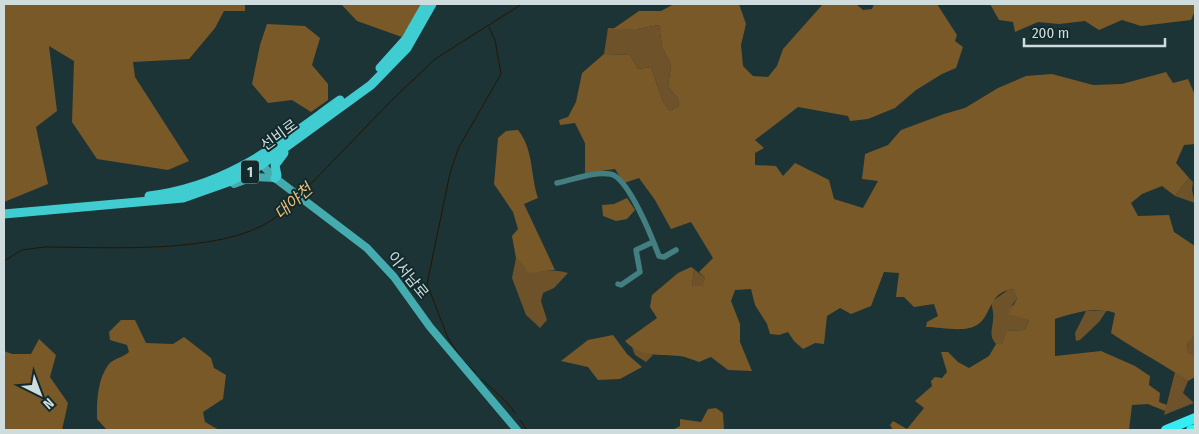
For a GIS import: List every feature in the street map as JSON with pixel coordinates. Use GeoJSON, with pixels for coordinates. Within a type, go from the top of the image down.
{"type":"FeatureCollection","features":[{"type":"Feature","properties":{"kind":"highway"},"geometry":{"type":"LineString","coordinates":[[1166,430],[1195,418]]}},
{"type":"Feature","properties":{"kind":"main road","name":"선비로"},"geometry":{"type":"LineString","coordinates":[[4,214],[183,198],[231,181],[259,162],[368,79],[386,63],[406,39],[426,4]]}},
{"type":"Feature","properties":{"kind":"main road","name":"선비로"},"geometry":{"type":"LineString","coordinates":[[4,208],[151,196],[188,190],[259,162],[283,150],[371,85],[391,66],[415,36],[432,4]]}},
{"type":"Feature","properties":{"kind":"main road"},"geometry":{"type":"LineString","coordinates":[[231,181],[234,184],[253,177],[275,178],[277,176],[275,165],[285,154],[283,150]]}},
{"type":"Feature","properties":{"kind":"main road","name":"이서남로"},"geometry":{"type":"LineString","coordinates":[[259,162],[275,178],[367,248],[381,263],[430,327],[518,430]]}},
{"type":"Feature","properties":{"kind":"street"},"geometry":{"type":"LineString","coordinates":[[557,183],[597,174],[612,174],[618,178],[639,208],[659,256],[664,257],[676,250]]}},
{"type":"Feature","properties":{"kind":"street"},"geometry":{"type":"LineString","coordinates":[[618,284],[621,285],[640,272],[636,250],[654,242]]}},
{"type":"Feature","properties":{"kind":"shaded area"},"geometry":{"type":"Polygon","coordinates":[[[4,4],[245,4],[245,11],[224,11],[215,28],[189,59],[133,62],[135,77],[189,161],[168,170],[97,159],[72,122],[74,61],[49,46],[57,111],[36,127],[48,184],[4,202],[4,4]]]}},
{"type":"Feature","properties":{"kind":"shaded area"},"geometry":{"type":"Polygon","coordinates":[[[341,4],[422,4],[402,37],[357,21],[341,4]]]}},
{"type":"Feature","properties":{"kind":"shaded area"},"geometry":{"type":"Polygon","coordinates":[[[674,4],[739,4],[746,24],[741,45],[743,66],[753,76],[768,77],[777,66],[783,49],[823,4],[856,4],[863,10],[872,9],[874,4],[937,4],[957,35],[955,41],[963,47],[956,68],[916,90],[895,108],[868,119],[850,121],[848,116],[798,107],[755,140],[764,148],[755,153],[755,165],[776,166],[783,176],[795,163],[829,180],[834,199],[863,208],[878,181],[862,179],[865,154],[888,145],[901,130],[965,108],[998,88],[1026,76],[1052,74],[1093,85],[1122,84],[1166,72],[1173,83],[1188,79],[1195,95],[1195,144],[1184,145],[1176,163],[1189,178],[1175,196],[1162,186],[1142,194],[1131,203],[1138,216],[1169,215],[1174,232],[1195,246],[1195,336],[1187,343],[1188,352],[1195,357],[1195,377],[1188,381],[1111,333],[1115,313],[1100,310],[1085,311],[1055,319],[1055,356],[1101,351],[1135,366],[1150,376],[1149,385],[1160,393],[1159,402],[1167,405],[1165,411],[1148,404],[1132,405],[1129,430],[893,430],[890,425],[893,421],[907,429],[924,408],[915,401],[932,386],[931,381],[935,377],[942,378],[947,372],[941,352],[948,352],[958,362],[969,368],[989,356],[996,344],[1002,344],[1007,331],[1025,330],[1029,320],[1008,314],[1017,299],[1014,289],[999,294],[986,316],[977,325],[966,329],[926,327],[927,322],[938,316],[934,304],[914,307],[904,297],[896,297],[899,273],[884,272],[871,306],[851,314],[840,308],[827,316],[824,344],[815,343],[803,349],[788,332],[779,335],[770,334],[767,324],[755,305],[751,289],[735,290],[731,301],[740,324],[740,342],[752,371],[728,370],[711,357],[699,362],[680,356],[644,353],[631,346],[625,341],[657,318],[650,307],[652,295],[678,273],[691,267],[694,269],[692,286],[702,286],[705,278],[699,272],[713,258],[691,222],[671,229],[655,200],[639,178],[624,183],[615,169],[585,173],[585,143],[575,123],[560,125],[559,120],[568,117],[576,102],[582,73],[604,54],[630,55],[638,69],[651,67],[663,102],[670,111],[679,106],[678,98],[668,87],[671,65],[662,47],[659,25],[637,29],[613,29],[639,11],[661,11],[674,4]]]}},
{"type":"Feature","properties":{"kind":"shaded area"},"geometry":{"type":"Polygon","coordinates":[[[990,4],[1195,4],[1195,11],[1191,20],[1141,26],[1122,20],[1099,30],[1085,21],[1059,24],[1038,22],[1015,32],[1013,22],[999,20],[990,4]]]}},
{"type":"Feature","properties":{"kind":"shaded area"},"geometry":{"type":"Polygon","coordinates":[[[267,24],[305,26],[320,38],[312,65],[328,84],[328,100],[311,112],[292,100],[268,103],[252,84],[260,45],[267,24]]]}},
{"type":"Feature","properties":{"kind":"shaded area"},"geometry":{"type":"Polygon","coordinates":[[[659,25],[662,47],[671,65],[668,87],[678,98],[679,106],[670,111],[663,102],[651,67],[638,69],[630,55],[604,54],[608,28],[637,29],[659,25]]]}},
{"type":"Feature","properties":{"kind":"shaded area"},"geometry":{"type":"Polygon","coordinates":[[[518,130],[527,146],[538,198],[524,204],[555,270],[527,273],[525,267],[516,258],[512,236],[518,229],[513,212],[494,184],[498,138],[506,131],[518,130]]]}},
{"type":"Feature","properties":{"kind":"shaded area"},"geometry":{"type":"Polygon","coordinates":[[[1189,178],[1193,182],[1192,190],[1195,203],[1175,196],[1189,178]]]}},
{"type":"Feature","properties":{"kind":"shaded area"},"geometry":{"type":"Polygon","coordinates":[[[627,198],[635,210],[627,219],[616,221],[603,216],[602,205],[614,204],[627,198]]]}},
{"type":"Feature","properties":{"kind":"shaded area"},"geometry":{"type":"Polygon","coordinates":[[[516,258],[523,265],[535,271],[560,271],[568,273],[554,288],[543,293],[541,301],[547,320],[540,328],[526,315],[512,278],[516,258]]]}},
{"type":"Feature","properties":{"kind":"shaded area"},"geometry":{"type":"Polygon","coordinates":[[[694,269],[705,278],[702,287],[692,286],[694,269]]]}},
{"type":"Feature","properties":{"kind":"shaded area"},"geometry":{"type":"Polygon","coordinates":[[[1015,289],[1017,299],[1012,305],[1029,320],[1025,330],[1008,331],[1002,344],[996,344],[992,335],[993,315],[991,302],[1008,290],[1015,289]]]}},
{"type":"Feature","properties":{"kind":"shaded area"},"geometry":{"type":"Polygon","coordinates":[[[1107,310],[1099,322],[1080,340],[1076,341],[1075,333],[1086,311],[1107,310]]]}},
{"type":"Feature","properties":{"kind":"shaded area"},"geometry":{"type":"Polygon","coordinates":[[[121,320],[135,320],[146,343],[173,344],[184,337],[211,358],[214,368],[226,375],[223,399],[203,412],[205,422],[219,430],[107,430],[97,419],[98,391],[105,370],[111,362],[129,352],[127,345],[110,340],[109,332],[121,320]]]}},
{"type":"Feature","properties":{"kind":"shaded area"},"geometry":{"type":"Polygon","coordinates":[[[613,335],[627,354],[642,367],[620,379],[598,380],[588,367],[561,361],[588,340],[613,335]]]}},
{"type":"Feature","properties":{"kind":"shaded area"},"geometry":{"type":"Polygon","coordinates":[[[1195,336],[1194,357],[1188,352],[1187,342],[1195,336]]]}},
{"type":"Feature","properties":{"kind":"shaded area"},"geometry":{"type":"Polygon","coordinates":[[[39,339],[56,355],[50,377],[68,403],[62,430],[4,430],[4,351],[12,354],[31,354],[39,339]]]}},
{"type":"Feature","properties":{"kind":"shaded area"},"geometry":{"type":"Polygon","coordinates":[[[632,347],[653,355],[646,362],[635,355],[632,347]]]}},
{"type":"Feature","properties":{"kind":"shaded area"},"geometry":{"type":"Polygon","coordinates":[[[1175,372],[1188,381],[1183,393],[1194,403],[1164,415],[1175,372]]]}},
{"type":"Feature","properties":{"kind":"shaded area"},"geometry":{"type":"Polygon","coordinates":[[[716,408],[723,413],[724,430],[673,430],[680,426],[680,419],[701,422],[708,409],[716,408]]]}},
{"type":"Feature","properties":{"kind":"waterway","name":"대야천"},"geometry":{"type":"LineString","coordinates":[[302,193],[392,100],[435,59],[522,4]]}},
{"type":"Feature","properties":{"kind":"waterway"},"geometry":{"type":"LineString","coordinates":[[476,373],[461,358],[448,338],[427,284],[450,173],[459,147],[501,74],[495,40],[489,27]]}},
{"type":"Feature","properties":{"kind":"waterway","name":"대야천"},"geometry":{"type":"LineString","coordinates":[[4,261],[22,250],[44,247],[161,247],[223,239],[250,231],[272,220],[297,198]]}},
{"type":"Feature","properties":{"kind":"waterway"},"geometry":{"type":"LineString","coordinates":[[482,379],[504,399],[515,413]]}},
{"type":"Feature","properties":{"kind":"waterway"},"geometry":{"type":"LineString","coordinates":[[520,420],[527,430]]}}]}
